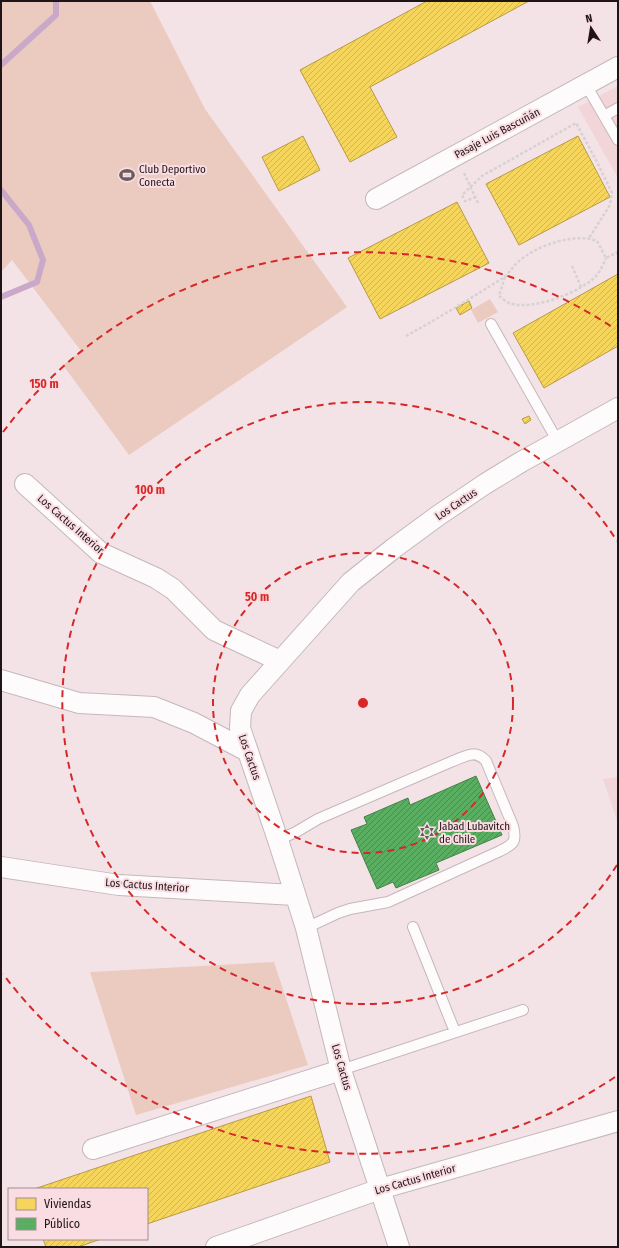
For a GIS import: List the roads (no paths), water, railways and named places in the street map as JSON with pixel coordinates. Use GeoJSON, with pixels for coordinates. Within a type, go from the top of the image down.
{"type":"FeatureCollection","features":[{"type":"Feature","properties":{"kind":"street","name":"Pasaje Luis Bascuñán"},"geometry":{"type":"LineString","coordinates":[[376,199],[618,68]]}},
{"type":"Feature","properties":{"kind":"street","name":"Los Cactus"},"geometry":{"type":"LineString","coordinates":[[399,1247],[341,1070],[306,928],[240,728],[241,711],[250,695],[351,582],[439,515],[485,484],[521,462],[617,412]]}},
{"type":"Feature","properties":{"kind":"street","name":"Los Cactus Interior"},"geometry":{"type":"LineString","coordinates":[[25,484],[101,552],[156,578],[173,589],[214,630],[280,661]]}},
{"type":"Feature","properties":{"kind":"street"},"geometry":{"type":"LineString","coordinates":[[1,680],[79,703],[154,707],[194,724],[247,751]]}},
{"type":"Feature","properties":{"kind":"street","name":"Los Cactus Interior"},"geometry":{"type":"LineString","coordinates":[[1,867],[119,884],[295,895]]}},
{"type":"Feature","properties":{"kind":"street"},"geometry":{"type":"LineString","coordinates":[[93,1149],[341,1070]]}},
{"type":"Feature","properties":{"kind":"street","name":"Los Cactus Interior"},"geometry":{"type":"LineString","coordinates":[[216,1247],[380,1189],[618,1121]]}},
{"type":"Feature","properties":{"kind":"lane"},"geometry":{"type":"LineString","coordinates":[[586,85],[618,140]]}},
{"type":"Feature","properties":{"kind":"lane"},"geometry":{"type":"LineString","coordinates":[[604,116],[618,108]]}},
{"type":"Feature","properties":{"kind":"lane"},"geometry":{"type":"LineString","coordinates":[[491,324],[558,442]]}},
{"type":"Feature","properties":{"kind":"lane"},"geometry":{"type":"LineString","coordinates":[[278,840],[296,832],[318,819],[453,761],[475,754],[480,755],[486,761],[513,826],[516,836],[512,845],[500,851],[388,902],[350,909],[306,928]]}},
{"type":"Feature","properties":{"kind":"lane"},"geometry":{"type":"LineString","coordinates":[[413,927],[455,1032]]}},
{"type":"Feature","properties":{"kind":"lane"},"geometry":{"type":"LineString","coordinates":[[341,1070],[523,1010]]}},
{"type":"Feature","properties":{"kind":"waterway"},"geometry":{"type":"LineString","coordinates":[[1,65],[56,15],[56,1]]}},
{"type":"Feature","properties":{"kind":"waterway"},"geometry":{"type":"LineString","coordinates":[[1,190],[29,225],[43,260],[37,282],[1,297]]}},
{"type":"Feature","properties":{"kind":"place","name":"Club Deportivo Conecta"},"geometry":{"type":"Point","coordinates":[127,175]}},
{"type":"Feature","properties":{"kind":"place","name":"Jabad Lubavitch de Chile"},"geometry":{"type":"Point","coordinates":[427,832]}}]}
